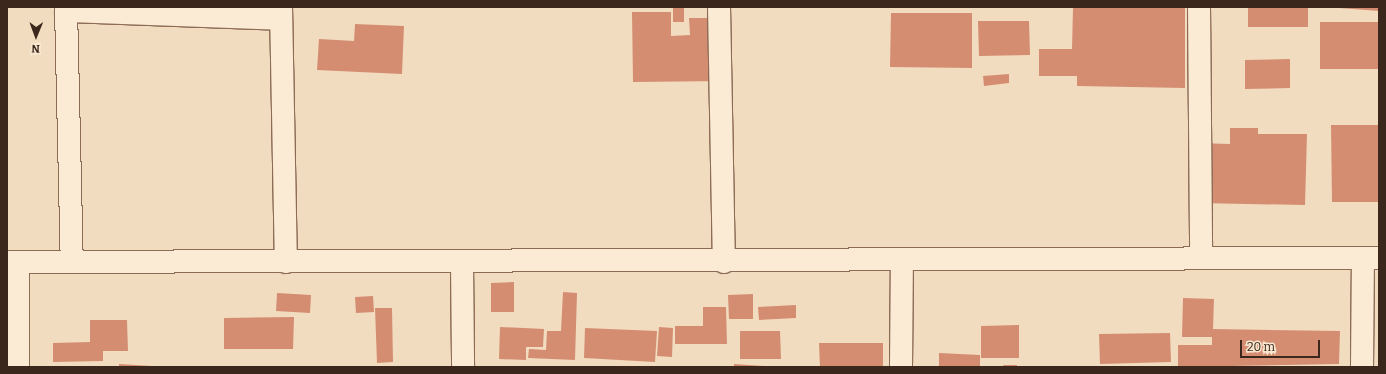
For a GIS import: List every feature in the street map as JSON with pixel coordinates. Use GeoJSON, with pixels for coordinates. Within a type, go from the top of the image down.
{"type":"FeatureCollection","features":[{"type":"Feature","properties":{"kind":"street"},"geometry":{"type":"LineString","coordinates":[[719,7],[724,262]]}},
{"type":"Feature","properties":{"kind":"street"},"geometry":{"type":"LineString","coordinates":[[1199,7],[1201,258]]}},
{"type":"Feature","properties":{"kind":"street"},"geometry":{"type":"LineString","coordinates":[[72,262],[66,9],[281,13],[286,262]]}},
{"type":"Feature","properties":{"kind":"street"},"geometry":{"type":"LineString","coordinates":[[18,367],[12,262],[462,263],[724,262],[902,259],[1371,258],[1362,367]]}},
{"type":"Feature","properties":{"kind":"street"},"geometry":{"type":"LineString","coordinates":[[901,367],[902,259]]}},
{"type":"Feature","properties":{"kind":"street"},"geometry":{"type":"LineString","coordinates":[[462,263],[463,367]]}},
{"type":"Feature","properties":{"kind":"building"},"geometry":{"type":"Polygon","coordinates":[[[673,7],[684,7],[684,22],[673,22],[673,7]]]}},
{"type":"Feature","properties":{"kind":"building"},"geometry":{"type":"Polygon","coordinates":[[[1073,7],[1185,7],[1185,88],[1077,86],[1077,76],[1039,76],[1039,49],[1072,49],[1073,7]]]}},
{"type":"Feature","properties":{"kind":"building"},"geometry":{"type":"Polygon","coordinates":[[[1248,7],[1308,7],[1308,27],[1248,27],[1248,7]]]}},
{"type":"Feature","properties":{"kind":"building"},"geometry":{"type":"Polygon","coordinates":[[[1379,7],[1379,11],[1339,8],[1379,7]]]}},
{"type":"Feature","properties":{"kind":"building"},"geometry":{"type":"Polygon","coordinates":[[[632,12],[671,12],[671,36],[690,35],[689,18],[725,18],[725,81],[633,82],[632,12]]]}},
{"type":"Feature","properties":{"kind":"building"},"geometry":{"type":"Polygon","coordinates":[[[891,13],[972,13],[972,68],[890,67],[891,13]]]}},
{"type":"Feature","properties":{"kind":"building"},"geometry":{"type":"Polygon","coordinates":[[[978,21],[1029,21],[1030,55],[979,56],[978,21]]]}},
{"type":"Feature","properties":{"kind":"building"},"geometry":{"type":"Polygon","coordinates":[[[1320,22],[1379,22],[1379,69],[1320,69],[1320,22]]]}},
{"type":"Feature","properties":{"kind":"building"},"geometry":{"type":"Polygon","coordinates":[[[355,24],[404,26],[402,74],[317,70],[319,39],[354,41],[355,24]]]}},
{"type":"Feature","properties":{"kind":"building"},"geometry":{"type":"Polygon","coordinates":[[[1290,59],[1290,88],[1245,89],[1245,60],[1290,59]]]}},
{"type":"Feature","properties":{"kind":"building"},"geometry":{"type":"Polygon","coordinates":[[[1009,74],[1009,83],[984,86],[983,76],[1009,74]]]}},
{"type":"Feature","properties":{"kind":"building"},"geometry":{"type":"Polygon","coordinates":[[[1331,125],[1379,125],[1379,202],[1332,202],[1331,125]]]}},
{"type":"Feature","properties":{"kind":"building"},"geometry":{"type":"Polygon","coordinates":[[[1230,128],[1258,128],[1258,134],[1307,134],[1305,205],[1197,203],[1198,143],[1230,144],[1230,128]]]}},
{"type":"Feature","properties":{"kind":"building"},"geometry":{"type":"Polygon","coordinates":[[[514,282],[514,312],[491,312],[491,283],[514,282]]]}},
{"type":"Feature","properties":{"kind":"building"},"geometry":{"type":"Polygon","coordinates":[[[563,292],[577,293],[575,360],[528,358],[529,349],[546,350],[547,331],[561,331],[563,292]]]}},
{"type":"Feature","properties":{"kind":"building"},"geometry":{"type":"Polygon","coordinates":[[[277,293],[311,295],[310,313],[276,311],[277,293]]]}},
{"type":"Feature","properties":{"kind":"building"},"geometry":{"type":"Polygon","coordinates":[[[753,294],[753,319],[729,319],[728,295],[753,294]]]}},
{"type":"Feature","properties":{"kind":"building"},"geometry":{"type":"Polygon","coordinates":[[[373,296],[374,312],[356,313],[355,297],[373,296]]]}},
{"type":"Feature","properties":{"kind":"building"},"geometry":{"type":"Polygon","coordinates":[[[1183,298],[1214,299],[1213,329],[1340,331],[1339,364],[1178,367],[1178,345],[1212,345],[1212,337],[1182,337],[1183,298]]]}},
{"type":"Feature","properties":{"kind":"building"},"geometry":{"type":"Polygon","coordinates":[[[796,305],[796,318],[759,320],[758,307],[796,305]]]}},
{"type":"Feature","properties":{"kind":"building"},"geometry":{"type":"Polygon","coordinates":[[[703,307],[726,307],[727,344],[675,344],[675,326],[703,326],[703,307]]]}},
{"type":"Feature","properties":{"kind":"building"},"geometry":{"type":"Polygon","coordinates":[[[375,308],[392,308],[393,362],[377,363],[375,308]]]}},
{"type":"Feature","properties":{"kind":"building"},"geometry":{"type":"Polygon","coordinates":[[[294,317],[293,349],[224,349],[224,318],[294,317]]]}},
{"type":"Feature","properties":{"kind":"building"},"geometry":{"type":"Polygon","coordinates":[[[90,320],[127,320],[128,351],[103,351],[103,361],[53,362],[53,343],[90,342],[90,320]]]}},
{"type":"Feature","properties":{"kind":"building"},"geometry":{"type":"Polygon","coordinates":[[[1019,325],[1019,358],[981,358],[981,326],[1019,325]]]}},
{"type":"Feature","properties":{"kind":"building"},"geometry":{"type":"Polygon","coordinates":[[[500,327],[544,329],[543,347],[526,347],[526,360],[499,359],[500,327]]]}},
{"type":"Feature","properties":{"kind":"building"},"geometry":{"type":"Polygon","coordinates":[[[659,327],[673,328],[672,357],[657,356],[659,327]]]}},
{"type":"Feature","properties":{"kind":"building"},"geometry":{"type":"Polygon","coordinates":[[[585,328],[657,331],[655,362],[584,358],[585,328]]]}},
{"type":"Feature","properties":{"kind":"building"},"geometry":{"type":"Polygon","coordinates":[[[740,331],[780,331],[781,359],[740,359],[740,331]]]}},
{"type":"Feature","properties":{"kind":"building"},"geometry":{"type":"Polygon","coordinates":[[[1170,333],[1171,362],[1100,364],[1099,334],[1170,333]]]}},
{"type":"Feature","properties":{"kind":"building"},"geometry":{"type":"Polygon","coordinates":[[[819,343],[883,343],[883,367],[820,367],[819,343]]]}},
{"type":"Feature","properties":{"kind":"building"},"geometry":{"type":"Polygon","coordinates":[[[939,353],[980,355],[980,367],[939,367],[939,353]]]}},
{"type":"Feature","properties":{"kind":"building"},"geometry":{"type":"Polygon","coordinates":[[[119,364],[152,366],[152,367],[119,367],[119,364]]]}},
{"type":"Feature","properties":{"kind":"building"},"geometry":{"type":"Polygon","coordinates":[[[734,364],[765,366],[765,367],[734,367],[734,364]]]}},
{"type":"Feature","properties":{"kind":"building"},"geometry":{"type":"Polygon","coordinates":[[[1003,365],[1017,365],[1017,367],[1004,367],[1003,365]]]}}]}
